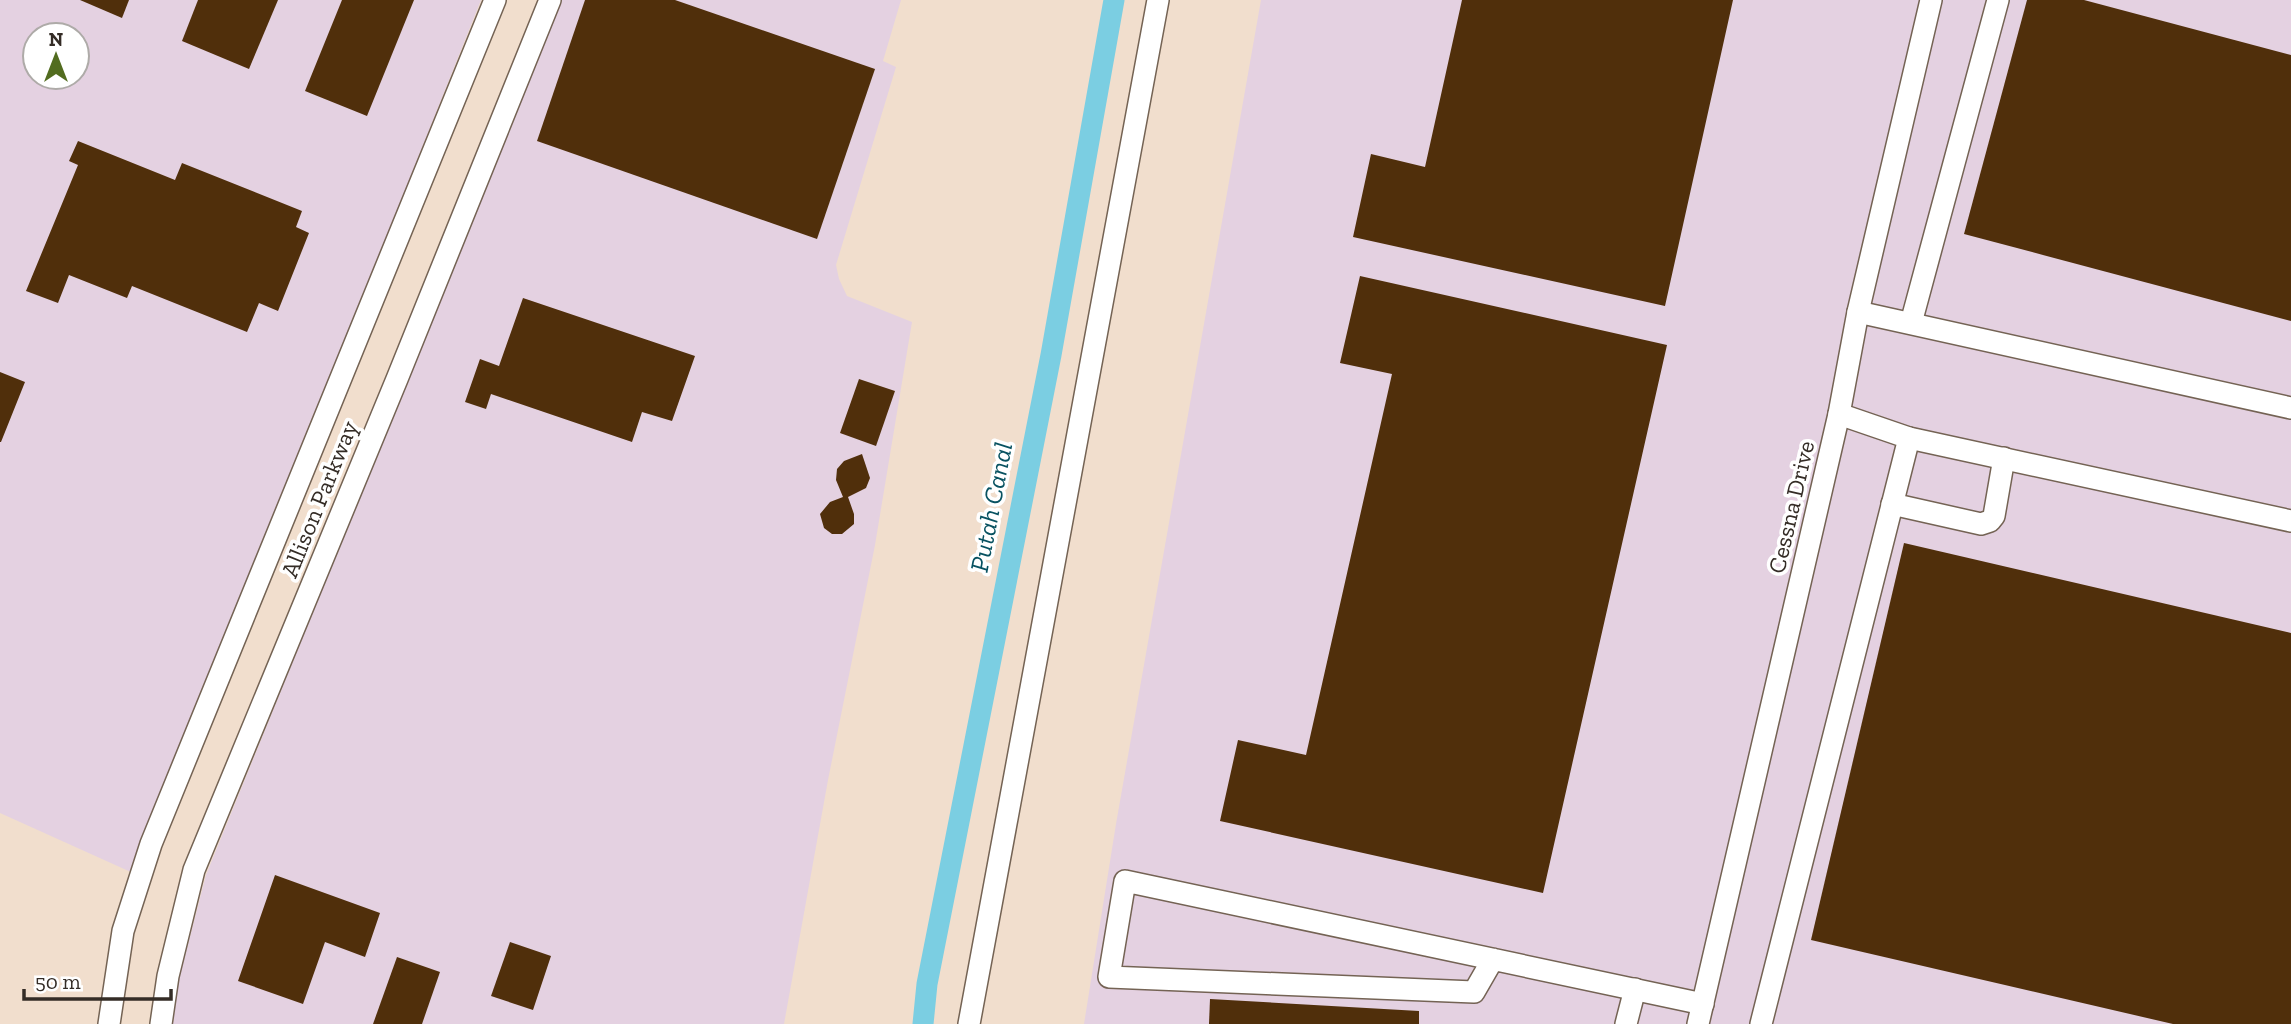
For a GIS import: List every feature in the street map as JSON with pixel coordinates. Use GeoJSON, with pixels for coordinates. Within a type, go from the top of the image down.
{"type":"FeatureCollection","features":[{"type":"Feature","properties":{"kind":"street","name":"Allison Parkway"},"geometry":{"type":"LineString","coordinates":[[109,1024],[123,931],[151,844],[495,0]]}},
{"type":"Feature","properties":{"kind":"street","name":"Allison Parkway"},"geometry":{"type":"LineString","coordinates":[[161,1024],[168,976],[194,870],[550,0]]}},
{"type":"Feature","properties":{"kind":"street"},"geometry":{"type":"LineString","coordinates":[[970,1024],[1158,0]]}},
{"type":"Feature","properties":{"kind":"street","name":"Cessna Drive"},"geometry":{"type":"LineString","coordinates":[[1700,1014],[1839,414],[1858,312],[1931,0]]}},
{"type":"Feature","properties":{"kind":"street"},"geometry":{"type":"LineString","coordinates":[[1911,323],[1998,0]]}},
{"type":"Feature","properties":{"kind":"street"},"geometry":{"type":"LineString","coordinates":[[1858,312],[2291,408]]}},
{"type":"Feature","properties":{"kind":"street"},"geometry":{"type":"LineString","coordinates":[[1839,414],[1909,438],[2291,521]]}},
{"type":"Feature","properties":{"kind":"street"},"geometry":{"type":"LineString","coordinates":[[1762,1024],[1909,438]]}},
{"type":"Feature","properties":{"kind":"street"},"geometry":{"type":"LineString","coordinates":[[1892,504],[1981,524],[1990,521],[1994,516],[2004,458]]}},
{"type":"Feature","properties":{"kind":"street"},"geometry":{"type":"LineString","coordinates":[[1493,959],[1474,992],[1109,976],[1125,881],[1635,989],[1700,1014]]}},
{"type":"Feature","properties":{"kind":"street"},"geometry":{"type":"LineString","coordinates":[[1626,1024],[1635,989]]}},
{"type":"Feature","properties":{"kind":"shaded area"},"geometry":{"type":"Polygon","coordinates":[[[0,0],[481,0],[133,873],[0,813],[0,0]]]}},
{"type":"Feature","properties":{"kind":"shaded area"},"geometry":{"type":"Polygon","coordinates":[[[562,0],[901,0],[883,61],[896,67],[836,265],[847,296],[912,322],[875,545],[828,780],[784,1024],[173,1024],[178,983],[206,875],[562,0]]]}},
{"type":"Feature","properties":{"kind":"shaded area"},"geometry":{"type":"Polygon","coordinates":[[[1261,0],[2291,0],[2291,1024],[1084,1024],[1116,824],[1261,0]]]}},
{"type":"Feature","properties":{"kind":"building"},"geometry":{"type":"Polygon","coordinates":[[[80,0],[129,0],[122,18],[80,0]]]}},
{"type":"Feature","properties":{"kind":"building"},"geometry":{"type":"Polygon","coordinates":[[[198,0],[278,0],[249,69],[182,41],[198,0]]]}},
{"type":"Feature","properties":{"kind":"building"},"geometry":{"type":"Polygon","coordinates":[[[342,0],[414,0],[367,116],[305,91],[342,0]]]}},
{"type":"Feature","properties":{"kind":"building"},"geometry":{"type":"Polygon","coordinates":[[[585,0],[675,0],[875,69],[817,239],[537,141],[585,0]]]}},
{"type":"Feature","properties":{"kind":"building"},"geometry":{"type":"Polygon","coordinates":[[[1462,0],[1733,0],[1665,306],[1353,237],[1371,154],[1425,167],[1462,0]]]}},
{"type":"Feature","properties":{"kind":"building"},"geometry":{"type":"Polygon","coordinates":[[[2027,0],[2084,0],[2291,55],[2291,321],[1964,234],[2027,0]]]}},
{"type":"Feature","properties":{"kind":"building"},"geometry":{"type":"Polygon","coordinates":[[[78,141],[175,180],[182,163],[302,211],[296,227],[309,233],[278,311],[259,303],[247,332],[132,286],[127,298],[69,275],[58,303],[26,291],[78,165],[69,161],[78,141]]]}},
{"type":"Feature","properties":{"kind":"building"},"geometry":{"type":"Polygon","coordinates":[[[1360,276],[1667,345],[1543,893],[1220,821],[1238,740],[1306,755],[1392,374],[1340,363],[1360,276]]]}},
{"type":"Feature","properties":{"kind":"building"},"geometry":{"type":"Polygon","coordinates":[[[523,298],[695,356],[672,421],[642,412],[632,442],[491,394],[486,409],[465,402],[480,359],[499,366],[523,298]]]}},
{"type":"Feature","properties":{"kind":"building"},"geometry":{"type":"Polygon","coordinates":[[[0,372],[25,382],[1,442],[0,442],[0,372]]]}},
{"type":"Feature","properties":{"kind":"building"},"geometry":{"type":"Polygon","coordinates":[[[859,379],[895,391],[876,446],[840,433],[859,379]]]}},
{"type":"Feature","properties":{"kind":"building"},"geometry":{"type":"Polygon","coordinates":[[[862,454],[870,478],[866,488],[848,497],[854,514],[854,524],[842,534],[832,534],[824,528],[820,514],[830,502],[843,497],[836,480],[837,469],[844,461],[862,454]]]}},
{"type":"Feature","properties":{"kind":"building"},"geometry":{"type":"Polygon","coordinates":[[[1904,543],[2291,633],[2291,1024],[2173,1024],[1811,940],[1904,543]]]}},
{"type":"Feature","properties":{"kind":"building"},"geometry":{"type":"Polygon","coordinates":[[[275,875],[380,913],[365,957],[325,942],[303,1004],[238,981],[275,875]]]}},
{"type":"Feature","properties":{"kind":"building"},"geometry":{"type":"Polygon","coordinates":[[[510,942],[551,956],[533,1010],[491,996],[510,942]]]}},
{"type":"Feature","properties":{"kind":"building"},"geometry":{"type":"Polygon","coordinates":[[[397,957],[440,972],[422,1024],[373,1024],[397,957]]]}},
{"type":"Feature","properties":{"kind":"building"},"geometry":{"type":"Polygon","coordinates":[[[1210,999],[1419,1011],[1419,1024],[1209,1024],[1210,999]]]}},
{"type":"Feature","properties":{"kind":"waterway","name":"Putah Canal"},"geometry":{"type":"LineString","coordinates":[[923,1024],[927,984],[1051,355],[1114,0]]}}]}
